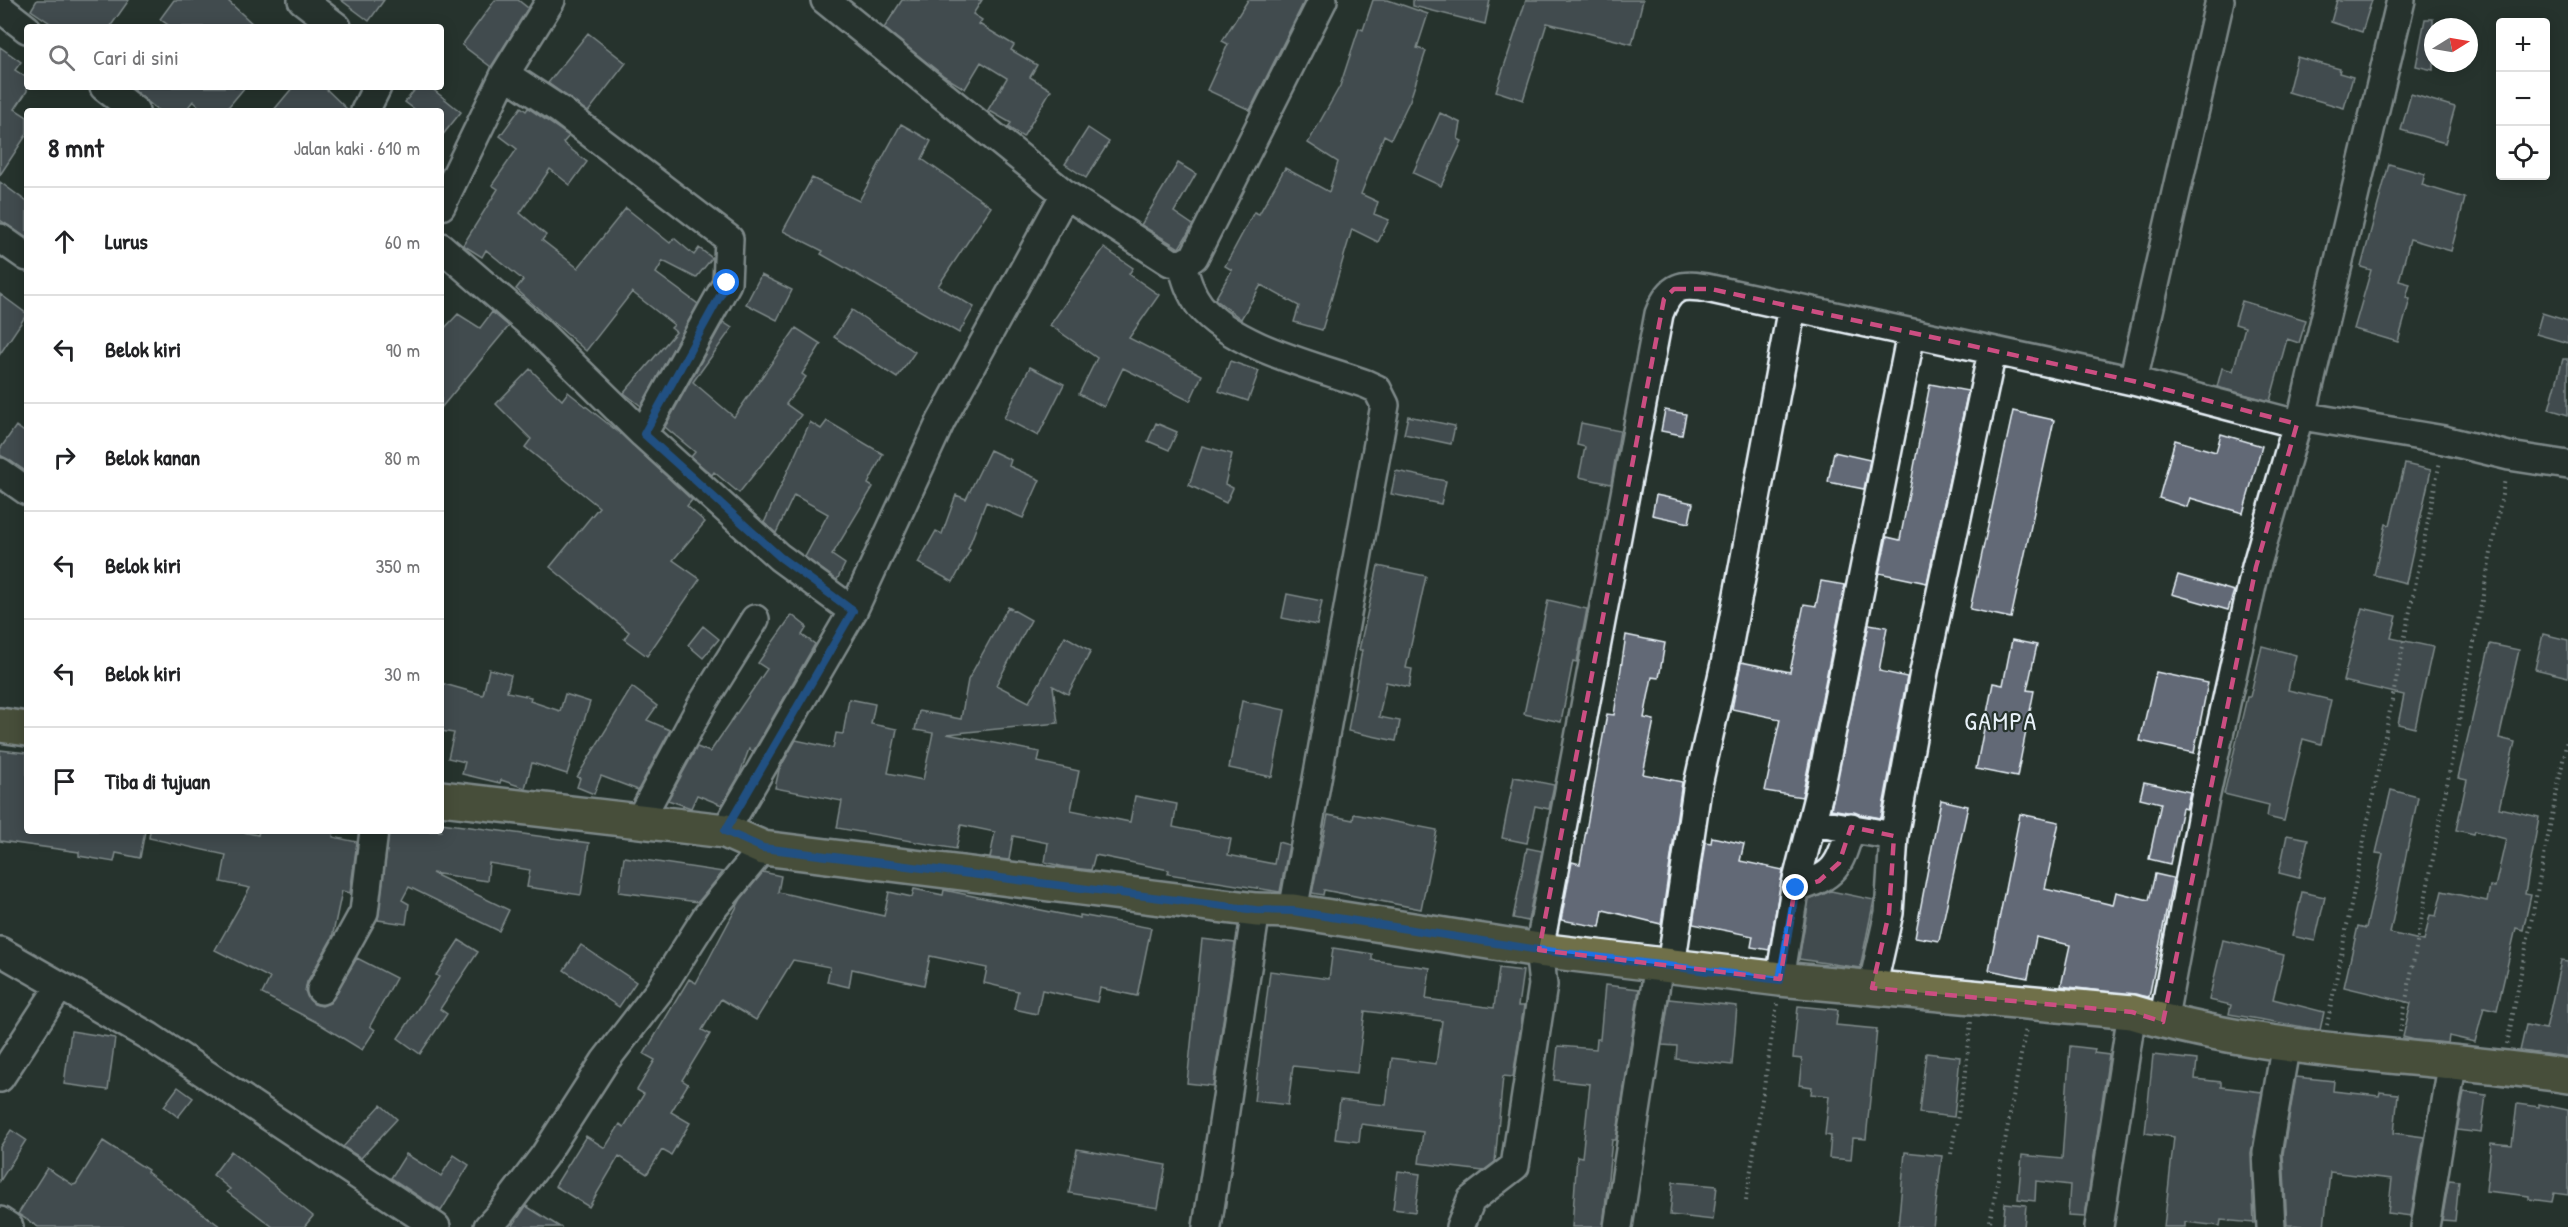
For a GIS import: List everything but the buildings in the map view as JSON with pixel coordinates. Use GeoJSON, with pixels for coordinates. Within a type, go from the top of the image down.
{"type":"FeatureCollection","features":[{"type":"Feature","properties":{"kind":"main road"},"geometry":{"type":"LineString","coordinates":[[0,725],[24,729]]}},
{"type":"Feature","properties":{"kind":"main road"},"geometry":{"type":"LineString","coordinates":[[444,798],[725,831],[763,848],[1256,910],[1293,911],[1539,950],[1780,980],[2132,1012],[2163,1022],[2286,1043],[2453,1060],[2568,1076]]}},
{"type":"Feature","properties":{"kind":"street"},"geometry":{"type":"LineString","coordinates":[[302,0],[333,24]]}},
{"type":"Feature","properties":{"kind":"street"},"geometry":{"type":"LineString","coordinates":[[444,200],[505,74],[551,0]]}},
{"type":"Feature","properties":{"kind":"street"},"geometry":{"type":"LineString","coordinates":[[825,0],[1065,194],[1170,262],[1182,264],[1194,257],[1323,0]]}},
{"type":"Feature","properties":{"kind":"street"},"geometry":{"type":"LineString","coordinates":[[2133,381],[2220,0]]}},
{"type":"Feature","properties":{"kind":"street"},"geometry":{"type":"LineString","coordinates":[[2163,1022],[2204,803],[2256,567],[2300,420],[2401,0]]}},
{"type":"Feature","properties":{"kind":"street"},"geometry":{"type":"LineString","coordinates":[[0,8],[24,27]]}},
{"type":"Feature","properties":{"kind":"street"},"geometry":{"type":"LineString","coordinates":[[505,74],[560,110],[729,239],[727,283],[644,434]]}},
{"type":"Feature","properties":{"kind":"street"},"geometry":{"type":"LineString","coordinates":[[108,90],[131,108]]}},
{"type":"Feature","properties":{"kind":"street"},"geometry":{"type":"LineString","coordinates":[[366,108],[376,90]]}},
{"type":"Feature","properties":{"kind":"street"},"geometry":{"type":"LineString","coordinates":[[725,831],[853,611],[941,421],[1065,194]]}},
{"type":"Feature","properties":{"kind":"street"},"geometry":{"type":"LineString","coordinates":[[0,238],[24,255]]}},
{"type":"Feature","properties":{"kind":"street"},"geometry":{"type":"LineString","coordinates":[[444,250],[538,331],[644,434],[780,557],[853,611]]}},
{"type":"Feature","properties":{"kind":"street"},"geometry":{"type":"LineString","coordinates":[[1182,264],[1189,288],[1201,307],[1228,330],[1281,354],[1377,389],[1385,405],[1293,911]]}},
{"type":"Feature","properties":{"kind":"street"},"geometry":{"type":"LineString","coordinates":[[1460,1227],[1471,1200],[1515,1166],[1543,985],[1539,950],[1659,314],[1664,299],[1674,289],[1691,285],[2133,381],[2300,420],[2444,440],[2509,456],[2568,465]]}},
{"type":"Feature","properties":{"kind":"street"},"geometry":{"type":"LineString","coordinates":[[1618,1227],[1697,789],[1727,652],[1792,307]]}},
{"type":"Feature","properties":{"kind":"street"},"geometry":{"type":"LineString","coordinates":[[1780,980],[1796,888],[1812,822],[1911,334]]}},
{"type":"Feature","properties":{"kind":"street"},"geometry":{"type":"LineString","coordinates":[[1872,988],[1889,913],[1894,836],[1924,672],[1992,352]]}},
{"type":"Feature","properties":{"kind":"street"},"geometry":{"type":"LineString","coordinates":[[0,472],[24,489]]}},
{"type":"Feature","properties":{"kind":"street"},"geometry":{"type":"LineString","coordinates":[[639,821],[702,704],[755,619]]}},
{"type":"Feature","properties":{"kind":"street"},"geometry":{"type":"LineString","coordinates":[[1812,822],[1894,836]]}},
{"type":"Feature","properties":{"kind":"street"},"geometry":{"type":"LineString","coordinates":[[1796,888],[1819,881],[1839,863],[1851,827]]}},
{"type":"Feature","properties":{"kind":"street"},"geometry":{"type":"LineString","coordinates":[[321,990],[364,912],[374,834]]}},
{"type":"Feature","properties":{"kind":"street"},"geometry":{"type":"LineString","coordinates":[[488,1227],[544,1156],[605,1061],[659,991],[706,916],[763,848]]}},
{"type":"Feature","properties":{"kind":"street"},"geometry":{"type":"LineString","coordinates":[[1207,1227],[1256,910]]}},
{"type":"Feature","properties":{"kind":"street"},"geometry":{"type":"LineString","coordinates":[[0,951],[150,1037],[436,1227]]}},
{"type":"Feature","properties":{"kind":"street"},"geometry":{"type":"LineString","coordinates":[[0,1078],[60,986]]}},
{"type":"Feature","properties":{"kind":"street"},"geometry":{"type":"LineString","coordinates":[[2099,1227],[2132,1012]]}},
{"type":"Feature","properties":{"kind":"street"},"geometry":{"type":"LineString","coordinates":[[2271,1227],[2267,1153],[2286,1043]]}},
{"type":"Feature","properties":{"kind":"street"},"geometry":{"type":"LineString","coordinates":[[2425,1227],[2453,1060]]}},
{"type":"Feature","properties":{"kind":"street"},"geometry":{"type":"LineString","coordinates":[[0,1221],[9,1227]]}},
{"type":"Feature","properties":{"kind":"path"},"geometry":{"type":"LineString","coordinates":[[2323,1048],[2444,440]]}},
{"type":"Feature","properties":{"kind":"path"},"geometry":{"type":"LineString","coordinates":[[2396,1056],[2509,456]]}},
{"type":"Feature","properties":{"kind":"path"},"geometry":{"type":"LineString","coordinates":[[2503,1066],[2568,735]]}},
{"type":"Feature","properties":{"kind":"path"},"geometry":{"type":"LineString","coordinates":[[1746,1201],[1780,980]]}},
{"type":"Feature","properties":{"kind":"path"},"geometry":{"type":"LineString","coordinates":[[1952,1154],[1966,1071],[1974,999]]}},
{"type":"Feature","properties":{"kind":"path"},"geometry":{"type":"LineString","coordinates":[[1989,1227],[2030,1004]]}},
{"type":"Feature","properties":{"kind":"highlighted area"},"geometry":{"type":"Polygon","coordinates":[[[1674,289],[1711,289],[2133,381],[2297,424],[2256,567],[2163,1022],[2132,1012],[1872,988],[1889,913],[1894,836],[1851,827],[1839,863],[1819,881],[1795,888],[1780,979],[1539,950],[1664,299],[1674,289]]]}},
{"type":"Feature","properties":{"kind":"district","name":"GAMPA"},"geometry":{"type":"Point","coordinates":[2001,721]}},
{"type":"Feature","properties":{"kind":"route"},"geometry":{"type":"LineString","coordinates":[[727,283],[644,434],[780,557],[853,611],[725,831],[763,848],[1256,910],[1293,911],[1539,950],[1780,980],[1796,888]]}}]}
